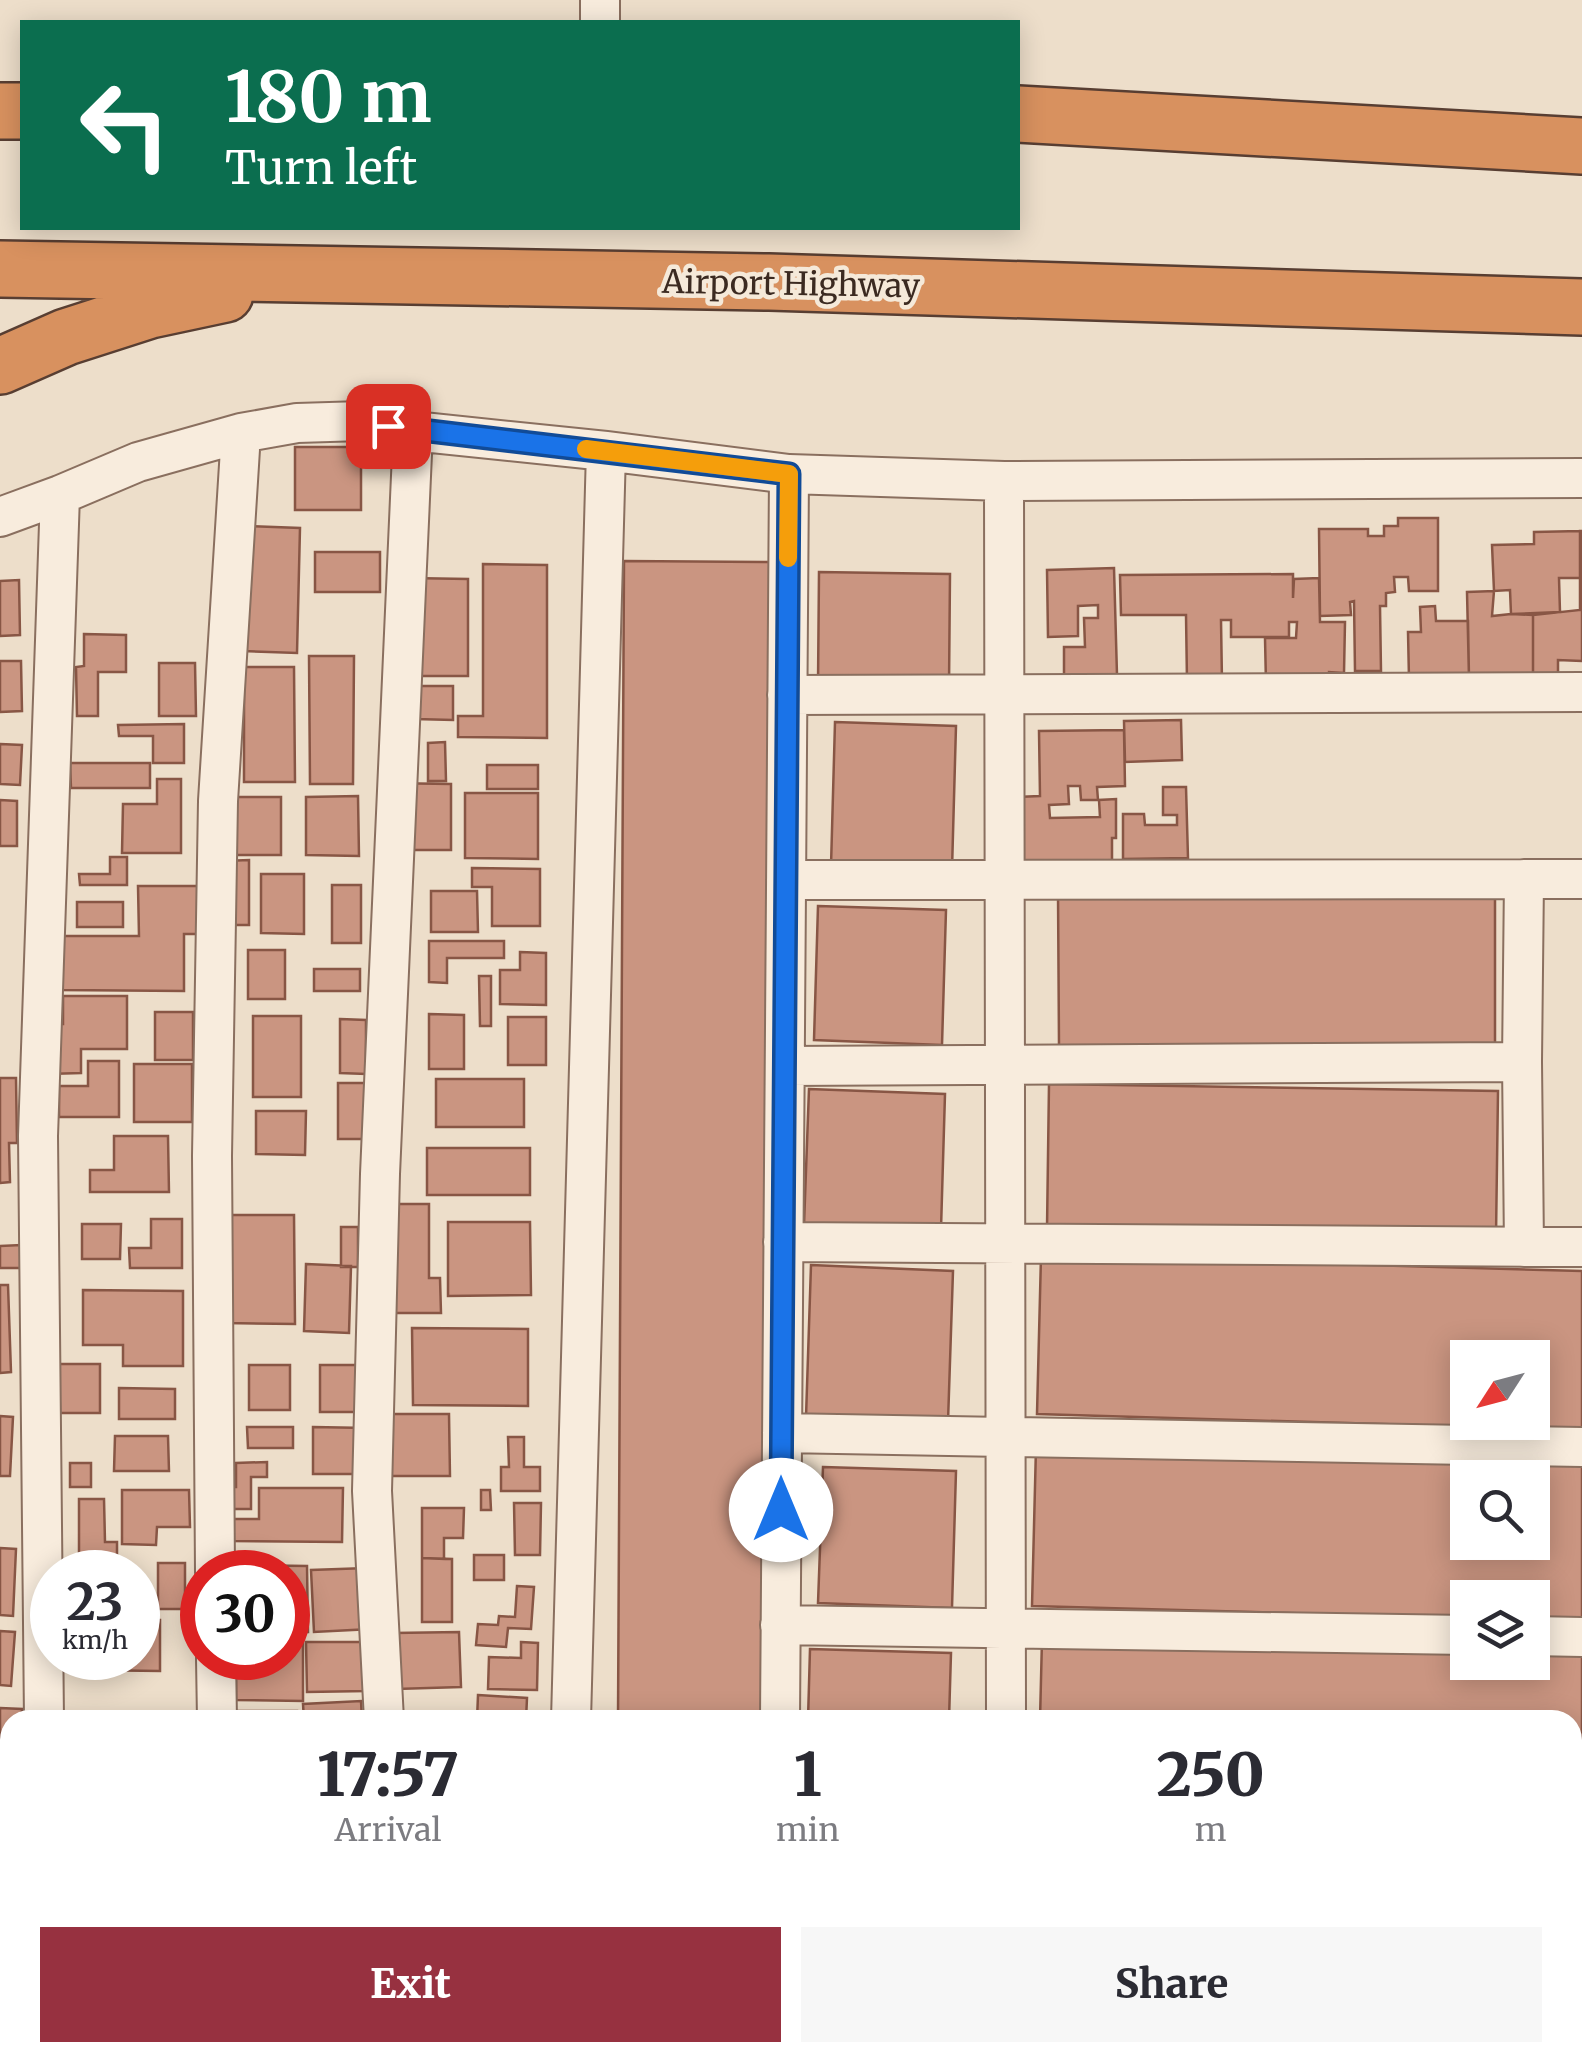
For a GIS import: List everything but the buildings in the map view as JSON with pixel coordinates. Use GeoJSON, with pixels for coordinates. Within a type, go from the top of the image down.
{"type":"FeatureCollection","features":[{"type":"Feature","properties":{"kind":"highway"},"geometry":{"type":"LineString","coordinates":[[1020,114],[1582,146]]}},
{"type":"Feature","properties":{"kind":"highway","name":"Airport Highway"},"geometry":{"type":"LineString","coordinates":[[0,268],[789,283],[1582,308]]}},
{"type":"Feature","properties":{"kind":"highway"},"geometry":{"type":"LineString","coordinates":[[0,366],[66,337],[150,310],[315,274]]}},
{"type":"Feature","properties":{"kind":"street"},"geometry":{"type":"LineString","coordinates":[[0,516],[138,462],[240,433],[297,423],[362,422],[789,474],[1004,480],[1582,478]]}},
{"type":"Feature","properties":{"kind":"street"},"geometry":{"type":"LineString","coordinates":[[383,1710],[372,1492],[380,1174],[413,431]]}},
{"type":"Feature","properties":{"kind":"street"},"geometry":{"type":"LineString","coordinates":[[216,1550],[212,1156],[218,820],[240,433]]}},
{"type":"Feature","properties":{"kind":"street"},"geometry":{"type":"LineString","coordinates":[[571,1710],[606,451]]}},
{"type":"Feature","properties":{"kind":"street"},"geometry":{"type":"LineString","coordinates":[[780,1710],[789,474]]}},
{"type":"Feature","properties":{"kind":"street"},"geometry":{"type":"LineString","coordinates":[[1004,480],[1006,1710]]}},
{"type":"Feature","properties":{"kind":"street"},"geometry":{"type":"LineString","coordinates":[[44,1710],[38,1136],[60,495]]}},
{"type":"Feature","properties":{"kind":"street"},"geometry":{"type":"LineString","coordinates":[[787,695],[1582,692]]}},
{"type":"Feature","properties":{"kind":"street"},"geometry":{"type":"LineString","coordinates":[[1524,879],[1524,1247]]}},
{"type":"Feature","properties":{"kind":"street"},"geometry":{"type":"LineString","coordinates":[[786,880],[1582,879]]}},
{"type":"Feature","properties":{"kind":"street"},"geometry":{"type":"LineString","coordinates":[[784,1066],[1522,1062]]}},
{"type":"Feature","properties":{"kind":"street"},"geometry":{"type":"LineString","coordinates":[[783,1242],[1582,1248]]}},
{"type":"Feature","properties":{"kind":"street"},"geometry":{"type":"LineString","coordinates":[[782,1434],[1582,1446]]}},
{"type":"Feature","properties":{"kind":"street"},"geometry":{"type":"LineString","coordinates":[[780,1625],[1450,1635]]}},
{"type":"Feature","properties":{"kind":"street"},"geometry":{"type":"LineString","coordinates":[[1550,1636],[1582,1637]]}},
{"type":"Feature","properties":{"kind":"street"},"geometry":{"type":"LineString","coordinates":[[216,1680],[217,1710]]}},
{"type":"Feature","properties":{"kind":"slow traffic"},"geometry":{"type":"LineString","coordinates":[[586,449],[789,474],[788,558]]}},
{"type":"Feature","properties":{"kind":"route"},"geometry":{"type":"LineString","coordinates":[[388,426],[789,474],[781,1510]]}}]}
